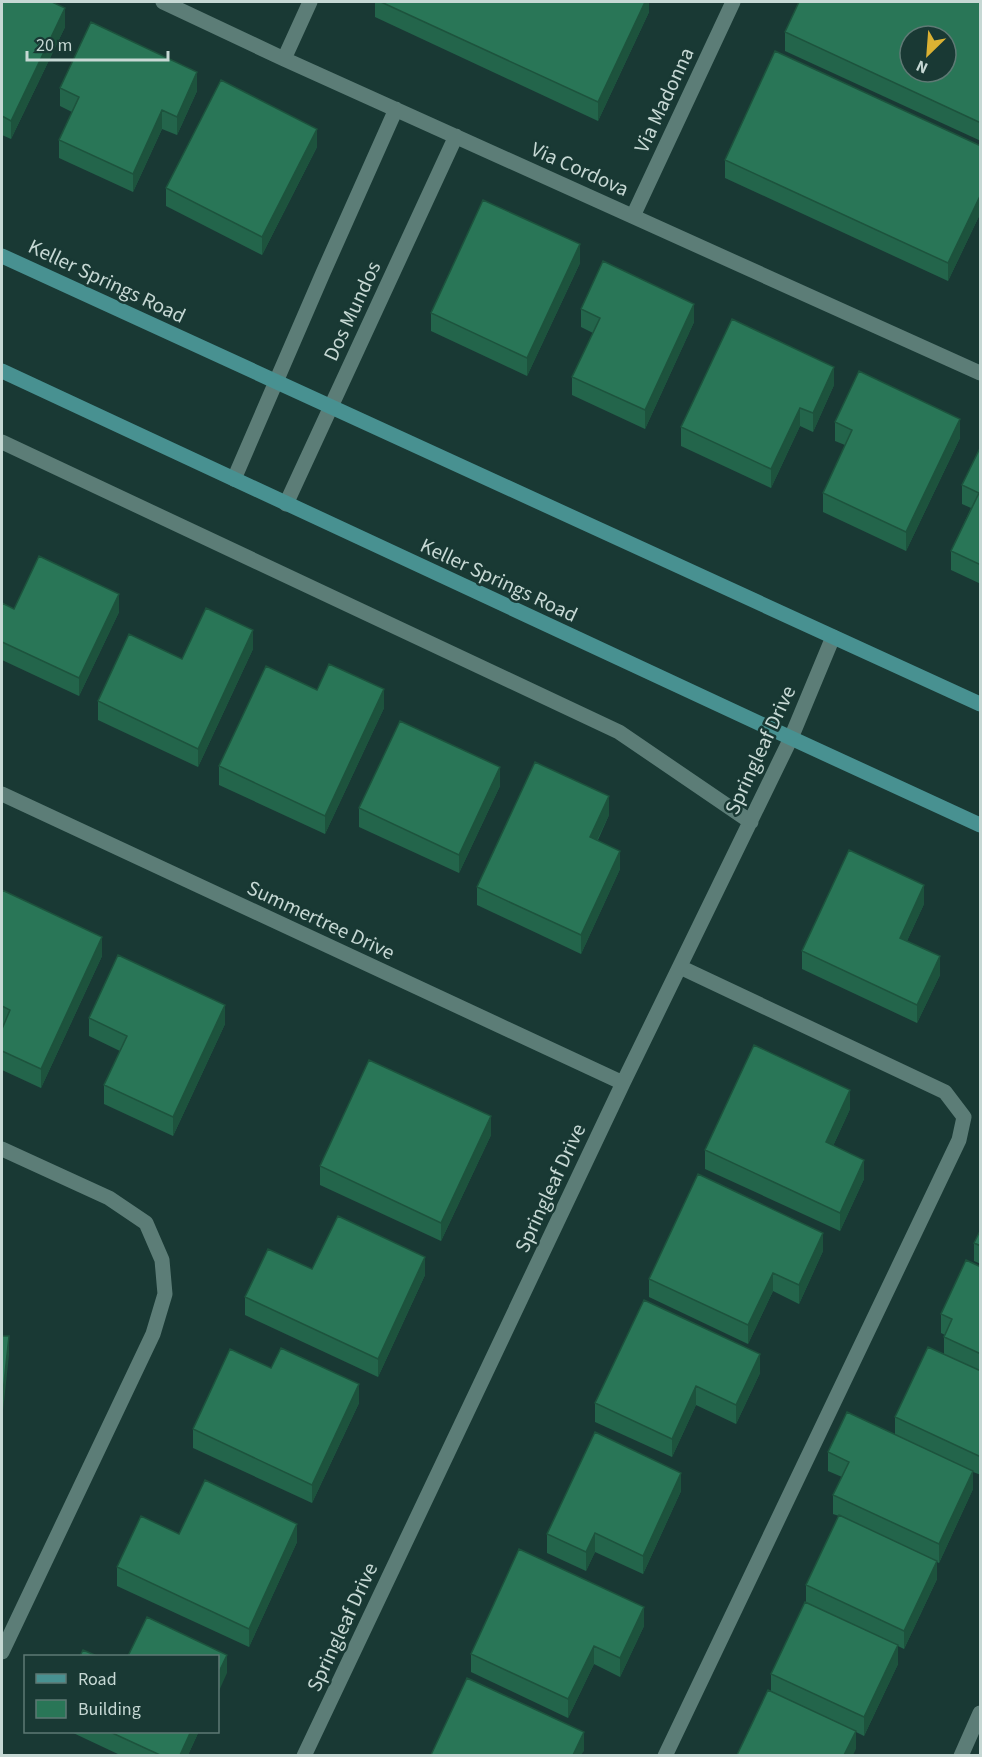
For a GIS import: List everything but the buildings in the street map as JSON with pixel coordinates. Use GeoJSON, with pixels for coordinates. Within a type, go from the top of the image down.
{"type":"FeatureCollection","features":[{"type":"Feature","properties":{"kind":"main road","name":"Keller Springs Road"},"geometry":{"type":"LineString","coordinates":[[2,256],[981,704]]}},
{"type":"Feature","properties":{"kind":"main road","name":"Keller Springs Road"},"geometry":{"type":"LineString","coordinates":[[2,371],[981,825]]}},
{"type":"Feature","properties":{"kind":"street","name":"Via Cordova"},"geometry":{"type":"LineString","coordinates":[[163,2],[981,373]]}},
{"type":"Feature","properties":{"kind":"street"},"geometry":{"type":"LineString","coordinates":[[284,58],[310,2]]}},
{"type":"Feature","properties":{"kind":"street","name":"Via Madonna"},"geometry":{"type":"LineString","coordinates":[[633,216],[734,2]]}},
{"type":"Feature","properties":{"kind":"street","name":"Dos Mundos"},"geometry":{"type":"LineString","coordinates":[[234,479],[396,109]]}},
{"type":"Feature","properties":{"kind":"street","name":"Dos Mundos"},"geometry":{"type":"LineString","coordinates":[[286,504],[456,136]]}},
{"type":"Feature","properties":{"kind":"street"},"geometry":{"type":"LineString","coordinates":[[2,442],[619,732],[751,822]]}},
{"type":"Feature","properties":{"kind":"street","name":"Springleaf Drive"},"geometry":{"type":"LineString","coordinates":[[304,1755],[623,1083],[791,738],[833,637]]}},
{"type":"Feature","properties":{"kind":"street","name":"Summertree Drive"},"geometry":{"type":"LineString","coordinates":[[2,794],[623,1083]]}},
{"type":"Feature","properties":{"kind":"street"},"geometry":{"type":"LineString","coordinates":[[665,1755],[959,1140],[964,1118],[945,1092],[680,967]]}},
{"type":"Feature","properties":{"kind":"street"},"geometry":{"type":"LineString","coordinates":[[2,1149],[109,1198],[146,1223],[162,1260],[165,1294],[153,1334],[2,1652]]}},
{"type":"Feature","properties":{"kind":"street"},"geometry":{"type":"LineString","coordinates":[[961,1755],[981,1713]]}}]}
